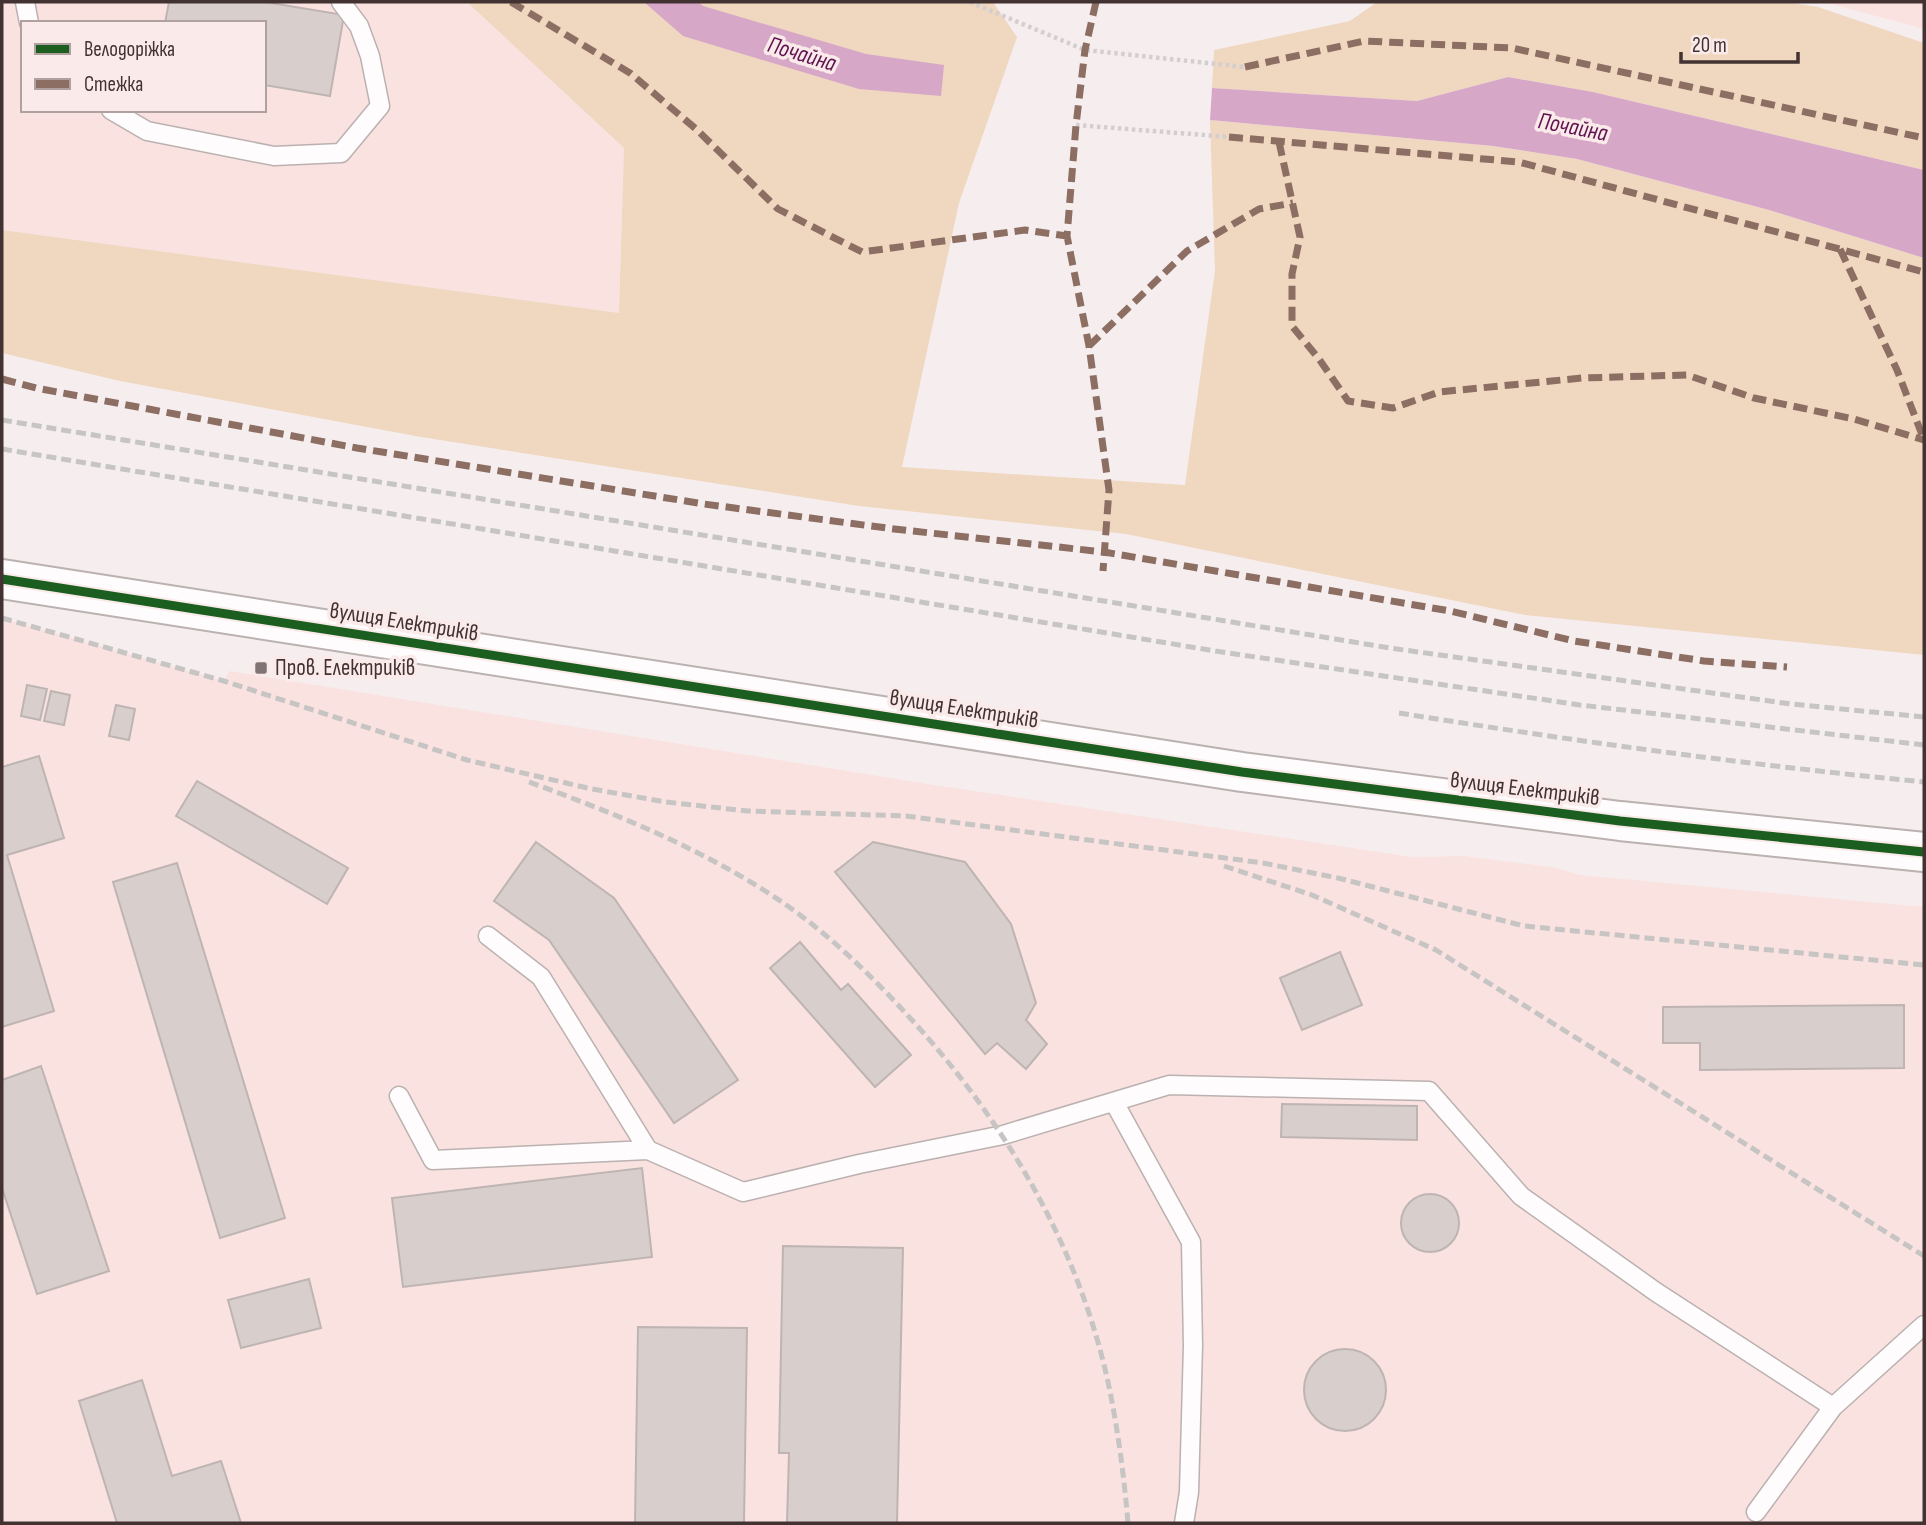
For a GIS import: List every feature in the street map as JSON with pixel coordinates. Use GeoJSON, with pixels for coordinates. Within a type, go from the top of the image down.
{"type":"FeatureCollection","features":[{"type":"Feature","properties":{"kind":"street","name":"вулиця Електриків"},"geometry":{"type":"LineString","coordinates":[[2,579],[1242,772],[1620,821],[1924,852]]}},
{"type":"Feature","properties":{"kind":"lane"},"geometry":{"type":"LineString","coordinates":[[24,2],[29,21]]}},
{"type":"Feature","properties":{"kind":"lane"},"geometry":{"type":"LineString","coordinates":[[115,112],[148,131],[274,156],[341,153],[380,106],[370,56],[359,26],[341,2]]}},
{"type":"Feature","properties":{"kind":"lane"},"geometry":{"type":"LineString","coordinates":[[488,936],[541,977],[648,1150]]}},
{"type":"Feature","properties":{"kind":"lane"},"geometry":{"type":"LineString","coordinates":[[399,1096],[433,1160],[648,1150],[743,1192],[859,1164],[1003,1135],[1168,1085],[1429,1091],[1521,1196],[1656,1292],[1833,1407]]}},
{"type":"Feature","properties":{"kind":"lane"},"geometry":{"type":"LineString","coordinates":[[1114,1102],[1191,1242],[1193,1345],[1189,1492],[1184,1523]]}},
{"type":"Feature","properties":{"kind":"lane"},"geometry":{"type":"LineString","coordinates":[[1756,1512],[1833,1407],[1924,1325]]}},
{"type":"Feature","properties":{"kind":"path"},"geometry":{"type":"LineString","coordinates":[[970,2],[1085,50],[1245,67]]}},
{"type":"Feature","properties":{"kind":"path"},"geometry":{"type":"LineString","coordinates":[[1076,125],[1229,137]]}},
{"type":"Feature","properties":{"kind":"shaded area"},"geometry":{"type":"Polygon","coordinates":[[[2,2],[467,2],[624,148],[619,313],[2,230],[2,2]]]}},
{"type":"Feature","properties":{"kind":"shaded area"},"geometry":{"type":"Polygon","coordinates":[[[467,2],[993,2],[1017,37],[959,203],[902,467],[1185,485],[1215,271],[1210,120],[1493,146],[1577,159],[1769,210],[1924,258],[1924,655],[1525,615],[1126,534],[859,506],[421,437],[120,381],[2,353],[2,230],[619,313],[624,148],[467,2]]]}},
{"type":"Feature","properties":{"kind":"shaded area"},"geometry":{"type":"Polygon","coordinates":[[[1377,2],[1786,2],[1818,7],[1924,43],[1924,170],[1593,92],[1508,77],[1417,101],[1212,88],[1214,50],[1350,21],[1377,2]]]}},
{"type":"Feature","properties":{"kind":"shaded area"},"geometry":{"type":"Polygon","coordinates":[[[1824,2],[1924,2],[1924,29],[1824,2]]]}},
{"type":"Feature","properties":{"kind":"shaded area"},"geometry":{"type":"Polygon","coordinates":[[[2,618],[224,681],[229,671],[928,784],[1412,857],[1464,856],[1552,867],[1580,875],[1924,907],[1924,1523],[2,1523],[2,618]]]}},
{"type":"Feature","properties":{"kind":"water","name":"Почайна"},"geometry":{"type":"Polygon","coordinates":[[[644,2],[698,2],[703,6],[866,54],[944,65],[941,96],[859,89],[683,36],[644,2]]]}},
{"type":"Feature","properties":{"kind":"water"},"geometry":{"type":"Polygon","coordinates":[[[1508,77],[1593,92],[1924,170],[1924,258],[1769,210],[1577,159],[1493,146],[1210,120],[1212,88],[1417,101],[1508,77]]]}},
{"type":"Feature","properties":{"kind":"building"},"geometry":{"type":"Polygon","coordinates":[[[169,2],[265,2],[344,15],[330,96],[266,85],[266,21],[165,21],[169,2]]]}},
{"type":"Feature","properties":{"kind":"building"},"geometry":{"type":"Polygon","coordinates":[[[27,685],[47,689],[40,720],[21,716],[27,685]]]}},
{"type":"Feature","properties":{"kind":"building"},"geometry":{"type":"Polygon","coordinates":[[[51,691],[70,695],[64,725],[44,721],[51,691]]]}},
{"type":"Feature","properties":{"kind":"building"},"geometry":{"type":"Polygon","coordinates":[[[116,705],[135,709],[129,740],[109,736],[116,705]]]}},
{"type":"Feature","properties":{"kind":"building"},"geometry":{"type":"Polygon","coordinates":[[[39,756],[64,838],[7,855],[54,1011],[2,1027],[2,767],[39,756]]]}},
{"type":"Feature","properties":{"kind":"building"},"geometry":{"type":"Polygon","coordinates":[[[197,781],[348,868],[327,904],[176,816],[197,781]]]}},
{"type":"Feature","properties":{"kind":"building"},"geometry":{"type":"Polygon","coordinates":[[[536,842],[614,898],[738,1080],[674,1123],[549,940],[494,901],[536,842]]]}},
{"type":"Feature","properties":{"kind":"building"},"geometry":{"type":"Polygon","coordinates":[[[873,842],[965,862],[1011,924],[1036,1003],[1026,1020],[1047,1044],[1026,1069],[997,1043],[985,1054],[835,872],[873,842]]]}},
{"type":"Feature","properties":{"kind":"building"},"geometry":{"type":"Polygon","coordinates":[[[177,863],[285,1218],[220,1238],[113,882],[177,863]]]}},
{"type":"Feature","properties":{"kind":"building"},"geometry":{"type":"Polygon","coordinates":[[[800,942],[841,990],[848,984],[911,1055],[875,1087],[770,968],[800,942]]]}},
{"type":"Feature","properties":{"kind":"building"},"geometry":{"type":"Polygon","coordinates":[[[1340,952],[1362,1005],[1302,1030],[1280,978],[1340,952]]]}},
{"type":"Feature","properties":{"kind":"building"},"geometry":{"type":"Polygon","coordinates":[[[1904,1005],[1904,1068],[1700,1070],[1700,1043],[1663,1043],[1663,1007],[1904,1005]]]}},
{"type":"Feature","properties":{"kind":"building"},"geometry":{"type":"Polygon","coordinates":[[[41,1066],[109,1271],[37,1294],[2,1188],[2,1080],[41,1066]]]}},
{"type":"Feature","properties":{"kind":"building"},"geometry":{"type":"Polygon","coordinates":[[[1282,1104],[1417,1106],[1417,1140],[1281,1137],[1282,1104]]]}},
{"type":"Feature","properties":{"kind":"building"},"geometry":{"type":"Polygon","coordinates":[[[642,1168],[652,1257],[403,1287],[392,1198],[642,1168]]]}},
{"type":"Feature","properties":{"kind":"building"},"geometry":{"type":"Polygon","coordinates":[[[1430,1194],[1446,1199],[1454,1207],[1459,1223],[1454,1239],[1446,1247],[1430,1252],[1414,1247],[1406,1239],[1401,1223],[1406,1207],[1414,1199],[1430,1194]]]}},
{"type":"Feature","properties":{"kind":"building"},"geometry":{"type":"Polygon","coordinates":[[[783,1246],[903,1248],[897,1523],[787,1523],[789,1453],[779,1453],[783,1246]]]}},
{"type":"Feature","properties":{"kind":"building"},"geometry":{"type":"Polygon","coordinates":[[[309,1279],[321,1328],[241,1348],[228,1300],[309,1279]]]}},
{"type":"Feature","properties":{"kind":"building"},"geometry":{"type":"Polygon","coordinates":[[[638,1327],[747,1328],[744,1523],[635,1523],[638,1327]]]}},
{"type":"Feature","properties":{"kind":"building"},"geometry":{"type":"Polygon","coordinates":[[[1345,1349],[1361,1352],[1374,1361],[1383,1374],[1386,1390],[1383,1406],[1374,1419],[1361,1428],[1345,1431],[1329,1428],[1316,1419],[1307,1406],[1304,1390],[1307,1374],[1316,1361],[1329,1352],[1345,1349]]]}},
{"type":"Feature","properties":{"kind":"building"},"geometry":{"type":"Polygon","coordinates":[[[142,1380],[172,1476],[221,1461],[241,1523],[117,1523],[79,1401],[142,1380]]]}},
{"type":"Feature","properties":{"kind":"railway"},"geometry":{"type":"LineString","coordinates":[[2,420],[1390,648],[1791,704],[1924,717]]}},
{"type":"Feature","properties":{"kind":"railway"},"geometry":{"type":"LineString","coordinates":[[2,449],[1215,651],[1580,705],[1924,745]]}},
{"type":"Feature","properties":{"kind":"railway"},"geometry":{"type":"LineString","coordinates":[[2,618],[224,681],[467,760],[592,789],[666,802],[747,811],[906,816],[1263,863],[1338,878],[1524,926],[1924,965]]}},
{"type":"Feature","properties":{"kind":"railway"},"geometry":{"type":"LineString","coordinates":[[1399,713],[1661,752],[1924,782]]}},
{"type":"Feature","properties":{"kind":"railway"},"geometry":{"type":"LineString","coordinates":[[529,782],[655,832],[715,862],[773,896],[811,923],[863,969],[945,1059],[1007,1143],[1034,1188],[1078,1282],[1095,1331],[1108,1382],[1128,1523]]}},
{"type":"Feature","properties":{"kind":"railway"},"geometry":{"type":"LineString","coordinates":[[1224,866],[1312,895],[1436,950],[1924,1256]]}},
{"type":"Feature","properties":{"kind":"marked path"},"geometry":{"type":"LineString","coordinates":[[511,2],[630,73],[696,129],[778,209],[862,252],[1025,230],[1067,236]]}},
{"type":"Feature","properties":{"kind":"marked path"},"geometry":{"type":"LineString","coordinates":[[1096,2],[1085,50],[1067,236],[1089,346],[1109,490],[1103,571]]}},
{"type":"Feature","properties":{"kind":"marked path"},"geometry":{"type":"LineString","coordinates":[[1245,67],[1364,41],[1512,48],[1924,138]]}},
{"type":"Feature","properties":{"kind":"marked path"},"geometry":{"type":"LineString","coordinates":[[1229,137],[1519,162],[1924,272]]}},
{"type":"Feature","properties":{"kind":"marked path"},"geometry":{"type":"LineString","coordinates":[[1279,142],[1300,237],[1292,274],[1292,326],[1348,401],[1393,408],[1439,392],[1582,378],[1687,375],[1754,398],[1854,419],[1924,440]]}},
{"type":"Feature","properties":{"kind":"marked path"},"geometry":{"type":"LineString","coordinates":[[1089,346],[1187,251],[1259,209],[1293,203]]}},
{"type":"Feature","properties":{"kind":"marked path"},"geometry":{"type":"LineString","coordinates":[[1840,249],[1897,370],[1924,440]]}},
{"type":"Feature","properties":{"kind":"marked path"},"geometry":{"type":"LineString","coordinates":[[2,379],[36,388],[357,448],[704,504],[894,529],[1104,552],[1450,611],[1574,641],[1704,661],[1787,667]]}},
{"type":"Feature","properties":{"kind":"cycle path"},"geometry":{"type":"LineString","coordinates":[[2,579],[1242,772],[1620,821],[1924,852]]}},
{"type":"Feature","properties":{"kind":"place","name":"Пров. Електриків"},"geometry":{"type":"Point","coordinates":[261,668]}}]}
